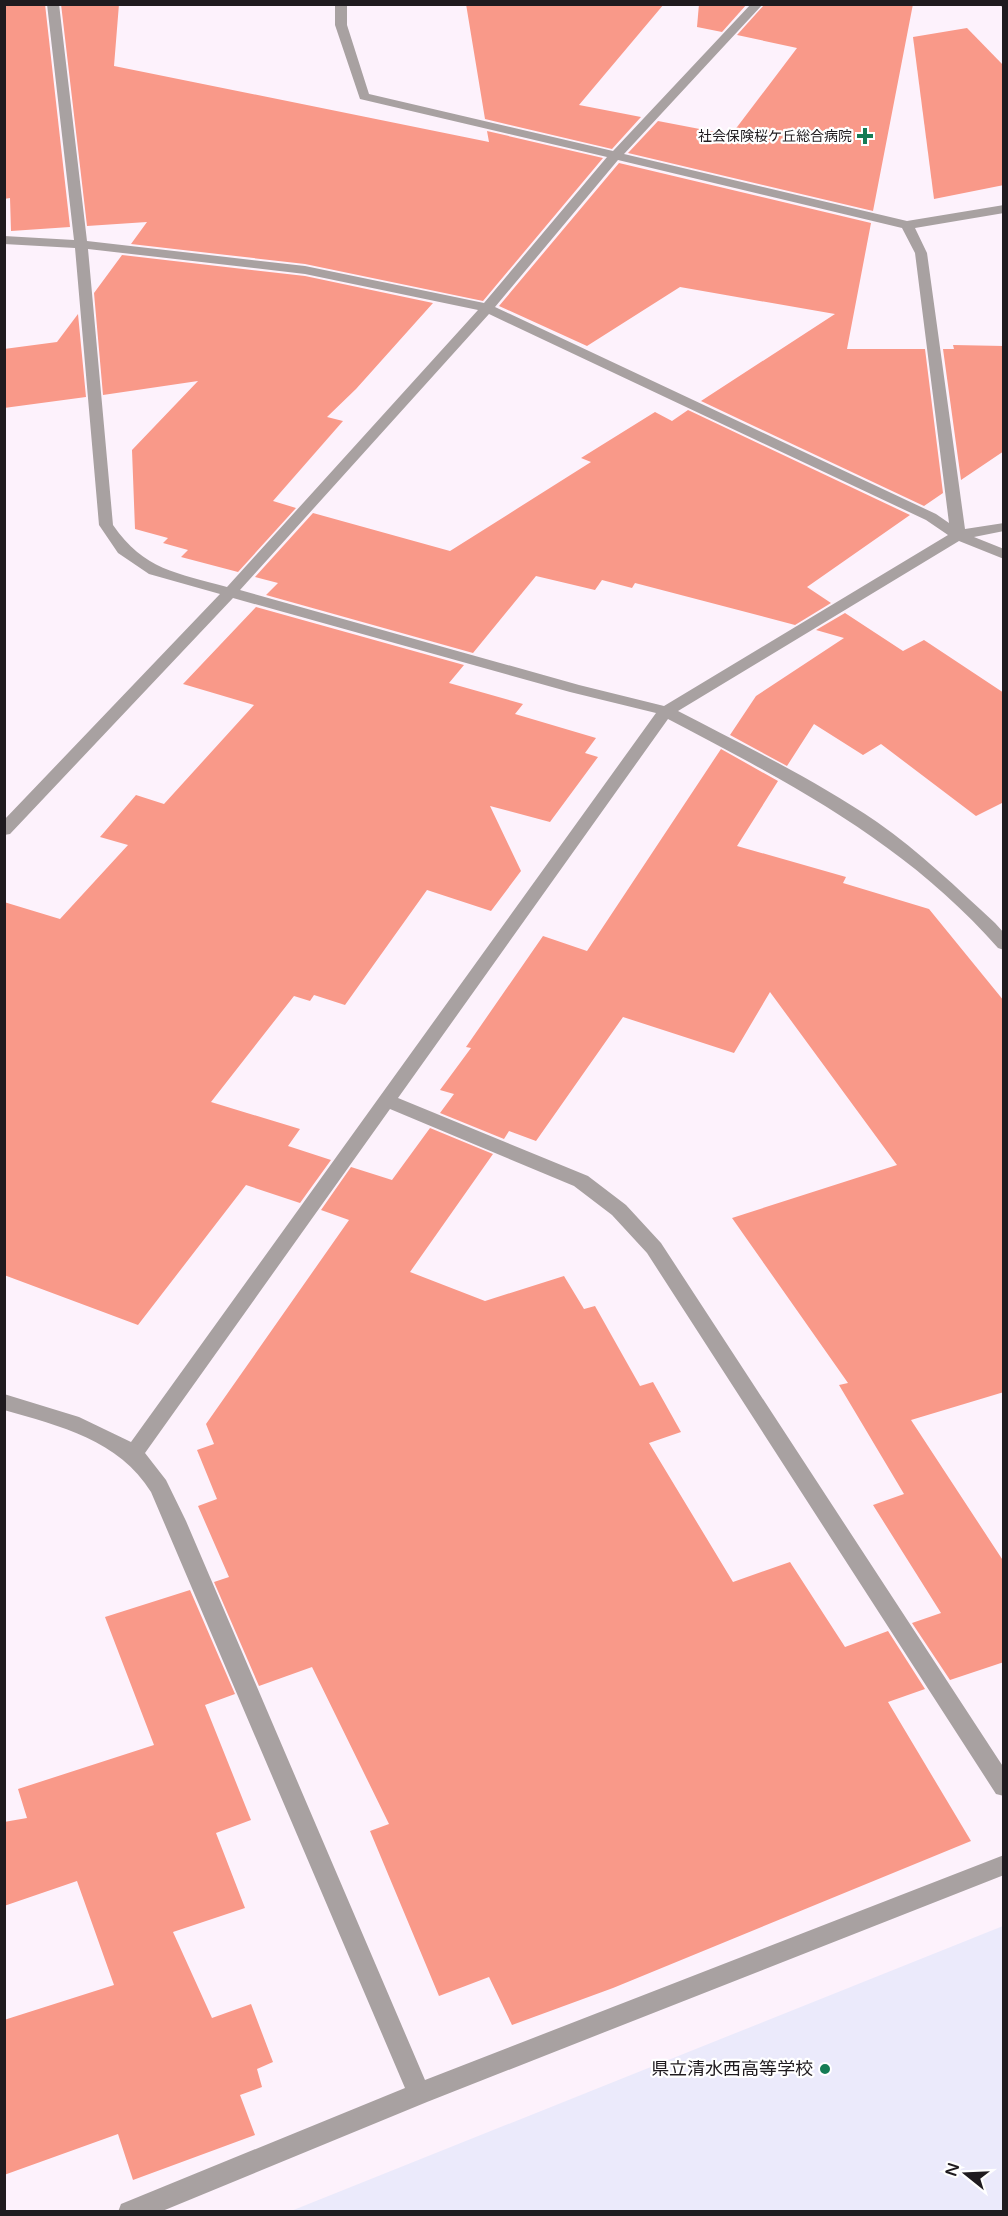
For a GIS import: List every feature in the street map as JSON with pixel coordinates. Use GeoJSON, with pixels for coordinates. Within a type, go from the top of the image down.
{"type":"FeatureCollection","features":[{"type":"Feature","properties":{"kind":"street"},"geometry":{"type":"LineString","coordinates":[[53,4],[81,244],[106,525],[123,550],[154,571],[575,689],[666,711],[804,784],[871,825],[922,865],[989,927],[1004,944]]}},
{"type":"Feature","properties":{"kind":"street"},"geometry":{"type":"LineString","coordinates":[[340,4],[341,25],[364,96],[907,225],[1004,208]]}},
{"type":"Feature","properties":{"kind":"street"},"geometry":{"type":"LineString","coordinates":[[4,830],[231,591],[488,308],[615,156],[758,4]]}},
{"type":"Feature","properties":{"kind":"street"},"geometry":{"type":"LineString","coordinates":[[907,225],[921,253],[958,535]]}},
{"type":"Feature","properties":{"kind":"street"},"geometry":{"type":"LineString","coordinates":[[4,240],[81,244],[305,270],[488,308],[931,517],[958,535],[1004,555]]}},
{"type":"Feature","properties":{"kind":"street"},"geometry":{"type":"LineString","coordinates":[[133,1454],[666,711],[958,535],[1004,527]]}},
{"type":"Feature","properties":{"kind":"street"},"geometry":{"type":"LineString","coordinates":[[387,1101],[581,1181],[619,1210],[654,1248],[1004,1787]]}},
{"type":"Feature","properties":{"kind":"street"},"geometry":{"type":"LineString","coordinates":[[4,1402],[89,1429],[133,1454],[157,1483],[176,1521],[419,2094]]}},
{"type":"Feature","properties":{"kind":"street"},"geometry":{"type":"LineString","coordinates":[[130,2211],[419,2094],[1004,1865]]}},
{"type":"Feature","properties":{"kind":"shaded area","name":"県立清水西高等学校"},"geometry":{"type":"Polygon","coordinates":[[[1003,1926],[1003,2211],[291,2211],[1003,1926]]]}},
{"type":"Feature","properties":{"kind":"building"},"geometry":{"type":"Polygon","coordinates":[[[4,4],[45,4],[70,227],[11,231],[10,198],[4,199],[4,4]]]}},
{"type":"Feature","properties":{"kind":"building"},"geometry":{"type":"Polygon","coordinates":[[[61,4],[119,4],[114,66],[489,142],[487,131],[603,158],[483,301],[305,264],[131,244],[147,222],[87,226],[61,4]]]}},
{"type":"Feature","properties":{"kind":"building"},"geometry":{"type":"Polygon","coordinates":[[[466,4],[664,4],[579,105],[641,117],[612,149],[485,119],[466,4]]]}},
{"type":"Feature","properties":{"kind":"building"},"geometry":{"type":"Polygon","coordinates":[[[699,4],[747,4],[722,32],[697,27],[699,4]]]}},
{"type":"Feature","properties":{"kind":"building"},"geometry":{"type":"Polygon","coordinates":[[[765,4],[913,4],[873,211],[628,153],[658,121],[731,135],[797,48],[737,35],[765,4]]]}},
{"type":"Feature","properties":{"kind":"building"},"geometry":{"type":"Polygon","coordinates":[[[967,28],[1004,66],[1004,185],[934,199],[913,37],[967,28]]]}},
{"type":"Feature","properties":{"kind":"building"},"geometry":{"type":"Polygon","coordinates":[[[619,163],[871,223],[847,349],[925,349],[943,493],[924,506],[701,401],[835,314],[680,287],[587,346],[499,306],[619,163]]]}},
{"type":"Feature","properties":{"kind":"building"},"geometry":{"type":"Polygon","coordinates":[[[122,255],[305,276],[433,303],[356,389],[327,417],[343,421],[273,501],[296,508],[238,572],[181,557],[188,550],[163,543],[168,538],[135,529],[132,450],[198,381],[103,395],[94,293],[122,255]]]}},
{"type":"Feature","properties":{"kind":"building"},"geometry":{"type":"Polygon","coordinates":[[[78,314],[86,397],[4,408],[4,349],[57,342],[78,314]]]}},
{"type":"Feature","properties":{"kind":"building"},"geometry":{"type":"Polygon","coordinates":[[[953,345],[1004,346],[1004,451],[961,480],[943,349],[954,349],[953,345]]]}},
{"type":"Feature","properties":{"kind":"building"},"geometry":{"type":"Polygon","coordinates":[[[688,410],[910,515],[807,587],[831,603],[795,625],[635,583],[632,588],[602,580],[595,590],[536,576],[473,653],[266,595],[278,583],[255,577],[313,513],[450,551],[591,462],[581,458],[655,412],[672,421],[688,410]]]}},
{"type":"Feature","properties":{"kind":"building"},"geometry":{"type":"Polygon","coordinates":[[[256,607],[464,665],[449,683],[523,704],[515,714],[596,738],[585,753],[598,757],[550,822],[490,806],[521,871],[491,911],[427,890],[345,1005],[314,995],[310,1001],[294,996],[211,1102],[300,1129],[288,1146],[331,1160],[300,1203],[246,1185],[138,1325],[4,1275],[4,902],[60,919],[128,845],[100,837],[136,795],[164,804],[254,705],[183,684],[256,607]]]}},
{"type":"Feature","properties":{"kind":"building"},"geometry":{"type":"Polygon","coordinates":[[[845,613],[903,651],[924,640],[1004,693],[1004,802],[976,816],[881,744],[863,755],[814,724],[787,766],[730,735],[756,696],[844,638],[816,630],[845,613]]]}},
{"type":"Feature","properties":{"kind":"building"},"geometry":{"type":"Polygon","coordinates":[[[721,749],[778,781],[737,846],[846,877],[843,883],[929,909],[1004,1001],[1004,1392],[911,1420],[1004,1562],[1004,1662],[950,1680],[912,1623],[941,1613],[873,1505],[904,1494],[839,1385],[848,1383],[732,1218],[897,1165],[770,992],[734,1053],[623,1017],[536,1141],[509,1131],[504,1139],[440,1113],[454,1094],[440,1090],[471,1048],[466,1047],[543,936],[587,951],[721,749]]]}},
{"type":"Feature","properties":{"kind":"building"},"geometry":{"type":"Polygon","coordinates":[[[430,1128],[493,1154],[410,1272],[485,1301],[564,1276],[584,1309],[595,1306],[640,1386],[653,1382],[681,1432],[649,1443],[733,1582],[790,1562],[845,1647],[888,1631],[925,1689],[888,1702],[971,1841],[613,1988],[512,2025],[489,1977],[439,1996],[370,1831],[389,1824],[312,1667],[259,1686],[214,1582],[229,1577],[198,1506],[217,1499],[197,1450],[214,1444],[206,1424],[349,1220],[321,1210],[351,1167],[392,1180],[430,1128]]]}},
{"type":"Feature","properties":{"kind":"building"},"geometry":{"type":"Polygon","coordinates":[[[190,1590],[235,1694],[205,1705],[251,1820],[216,1833],[245,1908],[173,1932],[212,2018],[251,2004],[273,2062],[257,2069],[262,2087],[240,2095],[255,2135],[133,2180],[118,2134],[4,2175],[4,2020],[114,1985],[77,1881],[4,1906],[4,1822],[27,1818],[18,1789],[154,1745],[105,1617],[190,1590]]]}},
{"type":"Feature","properties":{"kind":"place","name":"社会保険桜ケ丘総合病院"},"geometry":{"type":"Point","coordinates":[865,136]}},
{"type":"Feature","properties":{"kind":"place","name":"県立清水西高等学校"},"geometry":{"type":"Point","coordinates":[825,2069]}}]}
